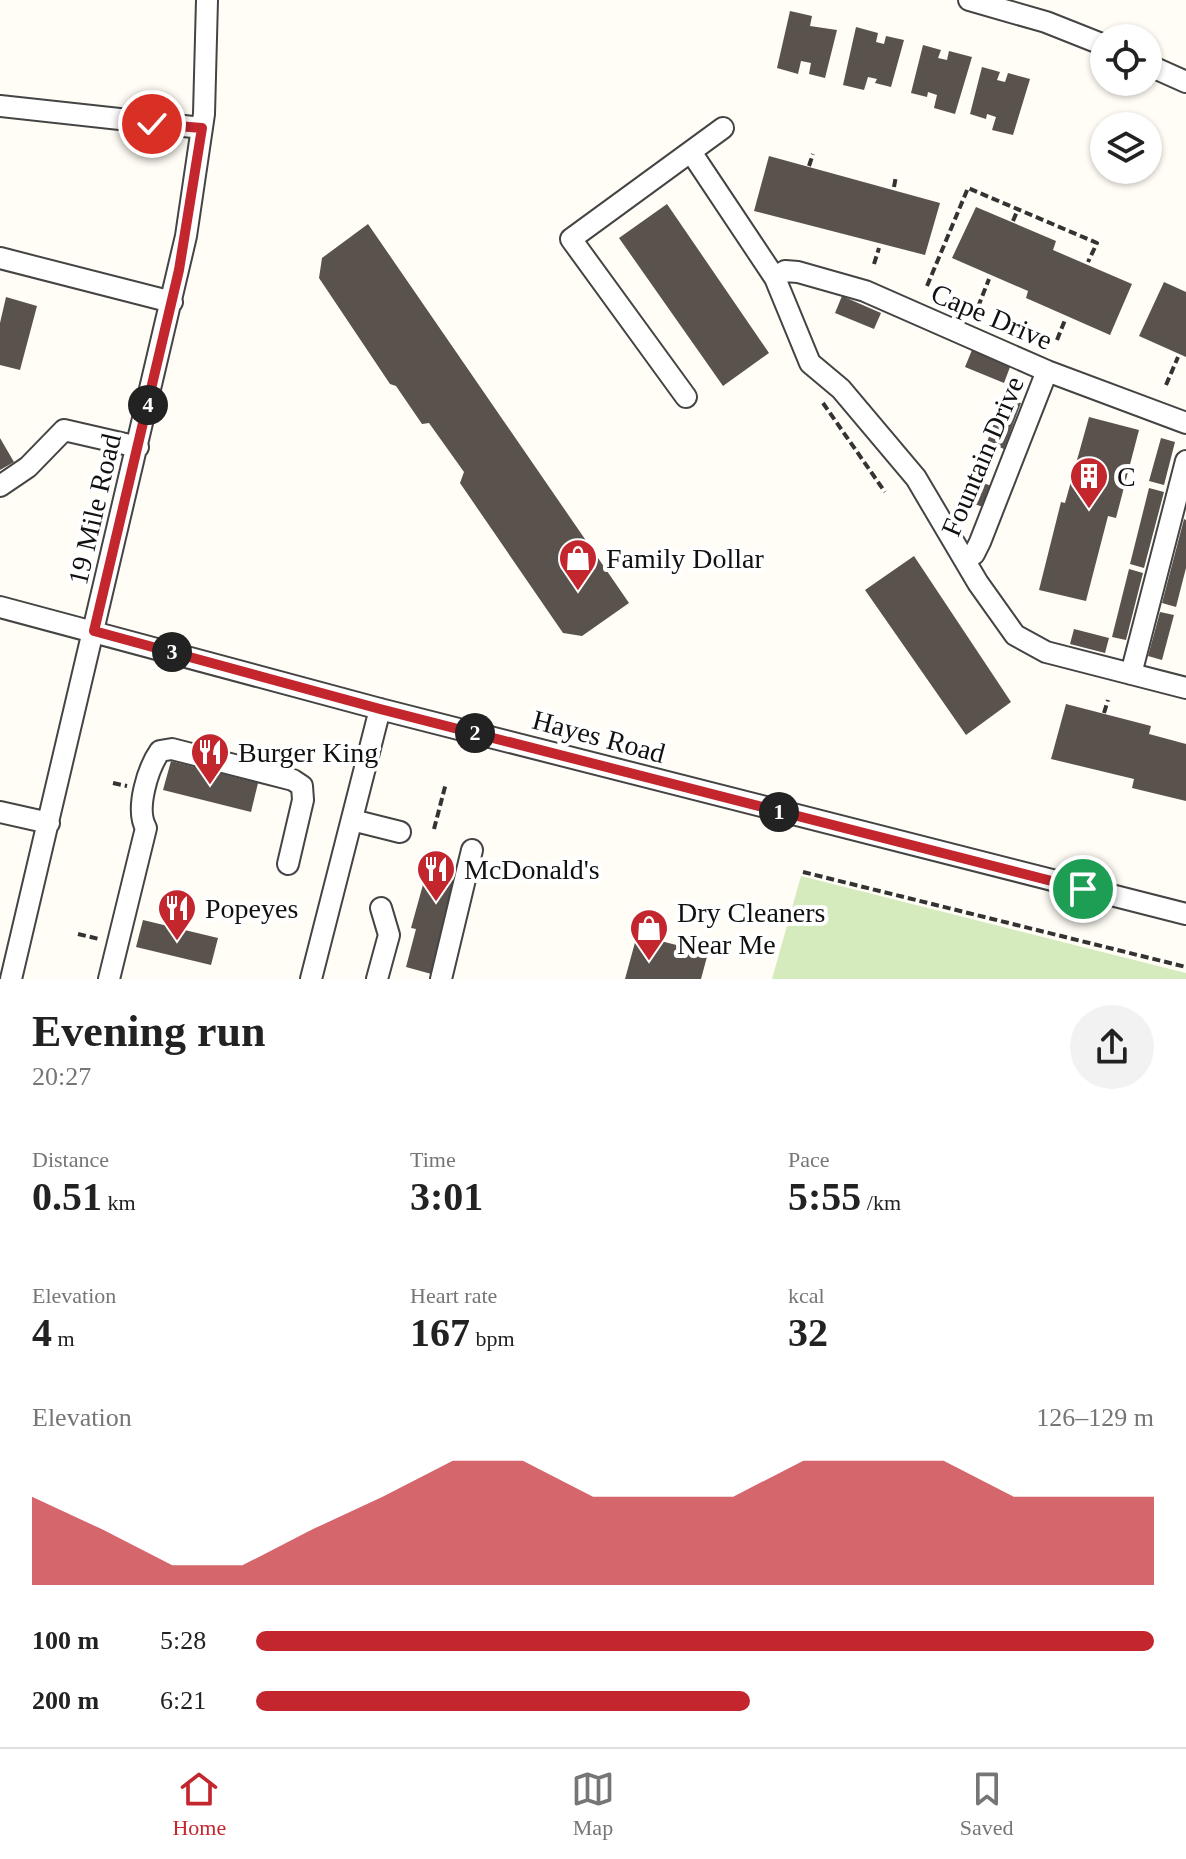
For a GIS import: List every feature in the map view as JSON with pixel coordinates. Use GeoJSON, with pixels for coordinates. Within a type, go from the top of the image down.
{"type":"FeatureCollection","features":[{"type":"Feature","properties":{"kind":"street","name":"19 Mile Road"},"geometry":{"type":"LineString","coordinates":[[18,978],[49,823],[172,302],[194,191],[208,51],[207,0]]}},
{"type":"Feature","properties":{"kind":"street"},"geometry":{"type":"LineString","coordinates":[[969,0],[1046,22],[1090,39]]}},
{"type":"Feature","properties":{"kind":"street"},"geometry":{"type":"LineString","coordinates":[[1162,71],[1186,82]]}},
{"type":"Feature","properties":{"kind":"street"},"geometry":{"type":"LineString","coordinates":[[0,106],[202,128]]}},
{"type":"Feature","properties":{"kind":"street"},"geometry":{"type":"LineString","coordinates":[[686,397],[571,239],[723,128]]}},
{"type":"Feature","properties":{"kind":"street","name":"Fountain Drive"},"geometry":{"type":"LineString","coordinates":[[691,152],[775,278],[810,363],[841,389],[916,478],[1015,635],[1046,652],[1186,688]]}},
{"type":"Feature","properties":{"kind":"street"},"geometry":{"type":"LineString","coordinates":[[0,258],[172,302]]}},
{"type":"Feature","properties":{"kind":"street","name":"Cape Drive"},"geometry":{"type":"LineString","coordinates":[[775,278],[785,271],[798,272],[865,291],[1047,371],[1186,423]]}},
{"type":"Feature","properties":{"kind":"street","name":"Fountain Drive"},"geometry":{"type":"LineString","coordinates":[[965,560],[974,554],[980,542],[1047,371]]}},
{"type":"Feature","properties":{"kind":"street"},"geometry":{"type":"LineString","coordinates":[[0,486],[28,467],[64,430],[138,447]]}},
{"type":"Feature","properties":{"kind":"street"},"geometry":{"type":"LineString","coordinates":[[1131,674],[1186,461]]}},
{"type":"Feature","properties":{"kind":"street","name":"Hayes Road"},"geometry":{"type":"LineString","coordinates":[[0,607],[380,709],[1186,914]]}},
{"type":"Feature","properties":{"kind":"street"},"geometry":{"type":"LineString","coordinates":[[311,979],[380,709]]}},
{"type":"Feature","properties":{"kind":"street"},"geometry":{"type":"LineString","coordinates":[[109,979],[146,828],[141,811],[154,760],[160,751],[172,749],[293,780],[302,786],[303,800],[288,864]]}},
{"type":"Feature","properties":{"kind":"street"},"geometry":{"type":"LineString","coordinates":[[0,812],[49,823]]}},
{"type":"Feature","properties":{"kind":"street"},"geometry":{"type":"LineString","coordinates":[[352,820],[400,832]]}},
{"type":"Feature","properties":{"kind":"street"},"geometry":{"type":"LineString","coordinates":[[441,979],[472,850]]}},
{"type":"Feature","properties":{"kind":"street"},"geometry":{"type":"LineString","coordinates":[[377,979],[389,928],[381,908]]}},
{"type":"Feature","properties":{"kind":"street"},"geometry":{"type":"LineString","coordinates":[[383,955],[388,979]]}},
{"type":"Feature","properties":{"kind":"path"},"geometry":{"type":"LineString","coordinates":[[809,166],[813,154]]}},
{"type":"Feature","properties":{"kind":"path"},"geometry":{"type":"LineString","coordinates":[[894,187],[896,176]]}},
{"type":"Feature","properties":{"kind":"path"},"geometry":{"type":"LineString","coordinates":[[927,286],[968,188],[1097,243],[1088,262]]}},
{"type":"Feature","properties":{"kind":"path"},"geometry":{"type":"LineString","coordinates":[[1013,221],[1018,209]]}},
{"type":"Feature","properties":{"kind":"path"},"geometry":{"type":"LineString","coordinates":[[874,264],[879,248]]}},
{"type":"Feature","properties":{"kind":"path"},"geometry":{"type":"LineString","coordinates":[[978,307],[989,279]]}},
{"type":"Feature","properties":{"kind":"path"},"geometry":{"type":"LineString","coordinates":[[1057,340],[1065,320]]}},
{"type":"Feature","properties":{"kind":"path"},"geometry":{"type":"LineString","coordinates":[[1166,385],[1178,357]]}},
{"type":"Feature","properties":{"kind":"path"},"geometry":{"type":"LineString","coordinates":[[816,393],[885,492]]}},
{"type":"Feature","properties":{"kind":"path"},"geometry":{"type":"LineString","coordinates":[[1104,713],[1108,700]]}},
{"type":"Feature","properties":{"kind":"path"},"geometry":{"type":"LineString","coordinates":[[434,829],[446,783]]}},
{"type":"Feature","properties":{"kind":"path"},"geometry":{"type":"LineString","coordinates":[[803,872],[1186,967]]}},
{"type":"Feature","properties":{"kind":"green space"},"geometry":{"type":"Polygon","coordinates":[[[801,876],[1186,973],[1186,979],[772,979],[801,876]]]}},
{"type":"Feature","properties":{"kind":"building"},"geometry":{"type":"Polygon","coordinates":[[[790,11],[812,16],[810,26],[837,30],[825,78],[809,74],[811,63],[801,61],[798,74],[777,68],[790,11]]]}},
{"type":"Feature","properties":{"kind":"building"},"geometry":{"type":"Polygon","coordinates":[[[856,27],[878,33],[876,42],[884,44],[886,36],[904,40],[891,87],[875,83],[877,79],[868,77],[864,90],[843,85],[856,27]]]}},
{"type":"Feature","properties":{"kind":"building"},"geometry":{"type":"Polygon","coordinates":[[[923,45],[941,50],[938,58],[947,60],[949,51],[972,57],[955,114],[934,108],[937,95],[928,92],[927,97],[911,93],[923,45]]]}},
{"type":"Feature","properties":{"kind":"building"},"geometry":{"type":"Polygon","coordinates":[[[982,67],[1000,72],[997,80],[1005,82],[1008,73],[1030,79],[1013,135],[992,130],[996,117],[987,114],[986,119],[970,114],[982,67]]]}},
{"type":"Feature","properties":{"kind":"building"},"geometry":{"type":"Polygon","coordinates":[[[769,156],[940,203],[925,255],[754,211],[769,156]]]}},
{"type":"Feature","properties":{"kind":"building"},"geometry":{"type":"Polygon","coordinates":[[[667,204],[769,353],[723,386],[619,238],[667,204]]]}},
{"type":"Feature","properties":{"kind":"building"},"geometry":{"type":"Polygon","coordinates":[[[976,207],[1056,241],[1053,250],[1132,284],[1110,335],[1026,298],[1028,291],[952,258],[976,207]]]}},
{"type":"Feature","properties":{"kind":"building"},"geometry":{"type":"Polygon","coordinates":[[[368,224],[629,603],[582,636],[563,633],[460,483],[464,472],[429,423],[422,424],[396,386],[390,384],[319,278],[322,258],[368,224]]]}},
{"type":"Feature","properties":{"kind":"building"},"geometry":{"type":"Polygon","coordinates":[[[1164,282],[1186,292],[1186,357],[1139,336],[1164,282]]]}},
{"type":"Feature","properties":{"kind":"building"},"geometry":{"type":"Polygon","coordinates":[[[842,296],[881,313],[874,329],[835,313],[842,296]]]}},
{"type":"Feature","properties":{"kind":"building"},"geometry":{"type":"Polygon","coordinates":[[[6,297],[37,306],[20,370],[0,365],[0,323],[6,297]]]}},
{"type":"Feature","properties":{"kind":"building"},"geometry":{"type":"Polygon","coordinates":[[[972,350],[1010,367],[1004,383],[965,367],[972,350]]]}},
{"type":"Feature","properties":{"kind":"building"},"geometry":{"type":"Polygon","coordinates":[[[1004,396],[1021,403],[1004,449],[987,442],[1004,396]]]}},
{"type":"Feature","properties":{"kind":"building","name":"C"},"geometry":{"type":"Polygon","coordinates":[[[1089,417],[1139,430],[1116,518],[1108,516],[1086,601],[1039,590],[1061,502],[1065,503],[1089,417]]]}},
{"type":"Feature","properties":{"kind":"building"},"geometry":{"type":"Polygon","coordinates":[[[0,438],[14,462],[0,470],[0,438]]]}},
{"type":"Feature","properties":{"kind":"building"},"geometry":{"type":"Polygon","coordinates":[[[1161,438],[1175,442],[1164,485],[1149,481],[1161,438]]]}},
{"type":"Feature","properties":{"kind":"building"},"geometry":{"type":"Polygon","coordinates":[[[974,479],[991,486],[983,507],[966,501],[974,479]]]}},
{"type":"Feature","properties":{"kind":"building"},"geometry":{"type":"Polygon","coordinates":[[[1149,488],[1164,492],[1144,568],[1130,564],[1149,488]]]}},
{"type":"Feature","properties":{"kind":"building"},"geometry":{"type":"Polygon","coordinates":[[[1184,519],[1186,568],[1176,607],[1162,603],[1184,519]]]}},
{"type":"Feature","properties":{"kind":"building"},"geometry":{"type":"Polygon","coordinates":[[[914,556],[1011,702],[966,735],[865,590],[914,556]]]}},
{"type":"Feature","properties":{"kind":"building"},"geometry":{"type":"Polygon","coordinates":[[[1129,569],[1143,573],[1126,640],[1112,637],[1129,569]]]}},
{"type":"Feature","properties":{"kind":"building"},"geometry":{"type":"Polygon","coordinates":[[[1160,612],[1174,615],[1162,660],[1148,656],[1160,612]]]}},
{"type":"Feature","properties":{"kind":"building"},"geometry":{"type":"Polygon","coordinates":[[[1074,629],[1109,638],[1105,653],[1070,644],[1074,629]]]}},
{"type":"Feature","properties":{"kind":"building"},"geometry":{"type":"Polygon","coordinates":[[[1066,704],[1151,726],[1149,734],[1186,744],[1186,801],[1132,788],[1134,779],[1051,759],[1066,704]]]}},
{"type":"Feature","properties":{"kind":"building","name":"Burger King"},"geometry":{"type":"Polygon","coordinates":[[[171,761],[258,783],[251,812],[163,790],[171,761]]]}},
{"type":"Feature","properties":{"kind":"building","name":"McDonald's"},"geometry":{"type":"Polygon","coordinates":[[[427,870],[460,878],[435,975],[406,967],[416,929],[411,928],[427,870]]]}},
{"type":"Feature","properties":{"kind":"building","name":"Popeyes"},"geometry":{"type":"Polygon","coordinates":[[[143,920],[218,938],[211,965],[136,947],[143,920]]]}},
{"type":"Feature","properties":{"kind":"building"},"geometry":{"type":"Polygon","coordinates":[[[637,935],[708,953],[701,979],[625,979],[637,935]]]}},
{"type":"Feature","properties":{"kind":"place","name":"C"},"geometry":{"type":"Point","coordinates":[1089,510]}},
{"type":"Feature","properties":{"kind":"place","name":"Family Dollar"},"geometry":{"type":"Point","coordinates":[578,592]}},
{"type":"Feature","properties":{"kind":"place","name":"Burger King"},"geometry":{"type":"Point","coordinates":[210,786]}},
{"type":"Feature","properties":{"kind":"place","name":"McDonald's"},"geometry":{"type":"Point","coordinates":[436,903]}},
{"type":"Feature","properties":{"kind":"place","name":"Popeyes"},"geometry":{"type":"Point","coordinates":[177,942]}},
{"type":"Feature","properties":{"kind":"place","name":"Dry Cleaners Near Me"},"geometry":{"type":"Point","coordinates":[649,962]}},
{"type":"Feature","properties":{"kind":"route"},"geometry":{"type":"LineString","coordinates":[[152,124],[202,128],[179,270],[94,631],[380,709],[1083,889]]}}]}
